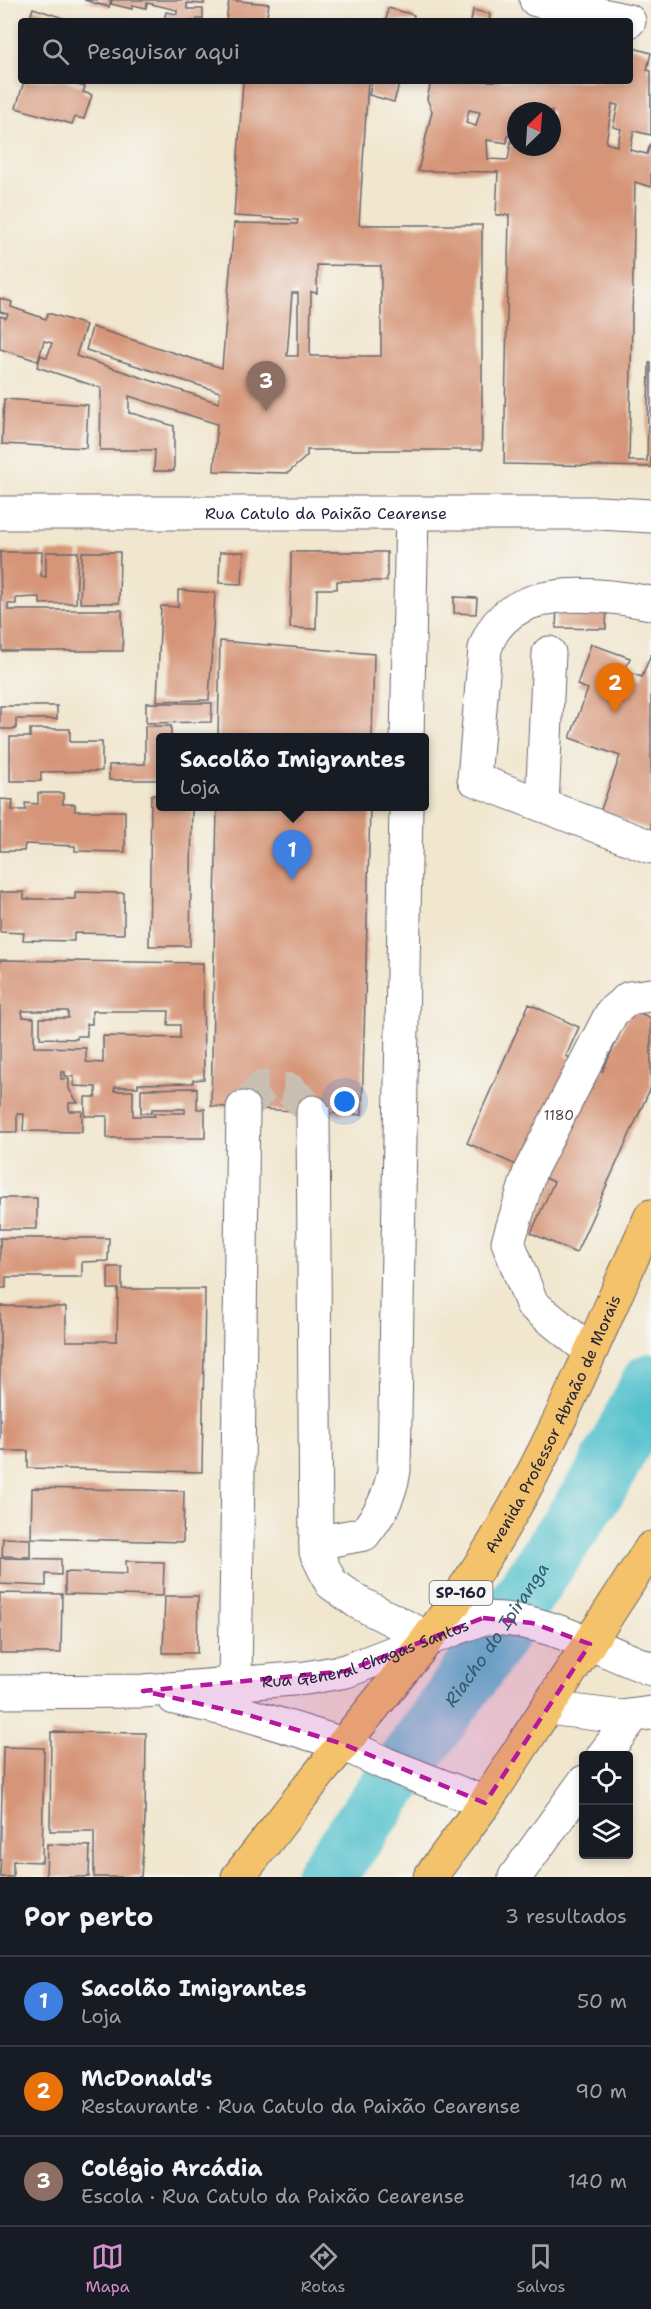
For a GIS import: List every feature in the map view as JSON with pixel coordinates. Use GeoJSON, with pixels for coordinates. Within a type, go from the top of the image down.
{"type":"FeatureCollection","features":[{"type":"Feature","properties":{"kind":"main road","name":"Avenida Professor Abraão de Morais"},"geometry":{"type":"LineString","coordinates":[[238,1877],[430,1639],[482,1561],[557,1427],[589,1350],[651,1216]]}},
{"type":"Feature","properties":{"kind":"main road"},"geometry":{"type":"LineString","coordinates":[[430,1877],[485,1803],[651,1553]]}},
{"type":"Feature","properties":{"kind":"street"},"geometry":{"type":"LineString","coordinates":[[536,0],[617,18]]}},
{"type":"Feature","properties":{"kind":"street"},"geometry":{"type":"LineString","coordinates":[[633,22],[651,26]]}},
{"type":"Feature","properties":{"kind":"street","name":"Rua Catulo da Paixão Cearense"},"geometry":{"type":"LineString","coordinates":[[0,513],[600,513],[651,516]]}},
{"type":"Feature","properties":{"kind":"street"},"geometry":{"type":"LineString","coordinates":[[407,733],[412,514]]}},
{"type":"Feature","properties":{"kind":"street"},"geometry":{"type":"LineString","coordinates":[[651,603],[622,597],[580,595],[548,597],[510,612],[489,637],[485,650],[474,779],[651,846]]}},
{"type":"Feature","properties":{"kind":"street"},"geometry":{"type":"LineString","coordinates":[[542,805],[549,653]]}},
{"type":"Feature","properties":{"kind":"street"},"geometry":{"type":"LineString","coordinates":[[316,1543],[364,1534],[382,1511],[394,1471],[406,811]]}},
{"type":"Feature","properties":{"kind":"street"},"geometry":{"type":"LineString","coordinates":[[589,1350],[532,1304],[508,1242],[530,1172],[612,1012],[629,998],[651,994]]}},
{"type":"Feature","properties":{"kind":"street"},"geometry":{"type":"LineString","coordinates":[[236,1684],[243,1108]]}},
{"type":"Feature","properties":{"kind":"street"},"geometry":{"type":"LineString","coordinates":[[313,1112],[316,1552],[331,1583],[359,1603],[430,1639]]}},
{"type":"Feature","properties":{"kind":"street","name":"Rua General Chagas Santos"},"geometry":{"type":"LineString","coordinates":[[0,1692],[143,1691],[306,1678],[346,1671],[483,1618],[506,1618],[553,1629],[651,1668]]}},
{"type":"Feature","properties":{"kind":"street","name":"Rua General Chagas Santos"},"geometry":{"type":"LineString","coordinates":[[143,1691],[245,1714],[343,1744],[386,1764],[485,1803]]}},
{"type":"Feature","properties":{"kind":"street"},"geometry":{"type":"LineString","coordinates":[[548,1708],[621,1717],[642,1714]]}},
{"type":"Feature","properties":{"kind":"street"},"geometry":{"type":"LineString","coordinates":[[607,1751],[642,1714]]}},
{"type":"Feature","properties":{"kind":"street"},"geometry":{"type":"LineString","coordinates":[[514,1877],[579,1789]]}},
{"type":"Feature","properties":{"kind":"highlighted area"},"geometry":{"type":"Polygon","coordinates":[[[483,1618],[532,1623],[590,1644],[485,1803],[343,1744],[245,1714],[143,1691],[346,1671],[483,1618]]]}},
{"type":"Feature","properties":{"kind":"building"},"geometry":{"type":"Polygon","coordinates":[[[84,0],[111,0],[109,7],[84,0]]]}},
{"type":"Feature","properties":{"kind":"building"},"geometry":{"type":"Polygon","coordinates":[[[112,0],[204,0],[204,4],[187,3],[187,9],[203,9],[203,18],[165,18],[166,12],[177,14],[177,10],[147,3],[146,8],[133,5],[132,9],[111,4],[112,0]]]}},
{"type":"Feature","properties":{"kind":"building"},"geometry":{"type":"Polygon","coordinates":[[[229,0],[269,4],[267,18],[226,18],[229,0]]]}},
{"type":"Feature","properties":{"kind":"building"},"geometry":{"type":"Polygon","coordinates":[[[33,8],[63,18],[30,18],[33,8]]]}},
{"type":"Feature","properties":{"kind":"building"},"geometry":{"type":"Polygon","coordinates":[[[388,8],[414,15],[414,18],[386,18],[388,8]]]}},
{"type":"Feature","properties":{"kind":"building"},"geometry":{"type":"Polygon","coordinates":[[[473,10],[490,14],[489,18],[472,18],[473,10]]]}},
{"type":"Feature","properties":{"kind":"building"},"geometry":{"type":"Polygon","coordinates":[[[633,48],[651,53],[647,70],[651,71],[651,135],[634,131],[630,150],[647,154],[651,142],[651,187],[635,182],[629,461],[647,461],[649,363],[651,363],[651,467],[504,464],[509,215],[496,215],[498,172],[418,171],[432,111],[427,99],[430,84],[633,84],[633,48]],[[612,104],[606,143],[617,146],[621,129],[613,127],[618,105],[612,104]],[[469,110],[466,123],[476,126],[480,112],[469,110]]]}},
{"type":"Feature","properties":{"kind":"building"},"geometry":{"type":"Polygon","coordinates":[[[23,84],[74,84],[85,87],[83,92],[92,95],[84,119],[75,117],[72,124],[16,108],[23,84]]]}},
{"type":"Feature","properties":{"kind":"building"},"geometry":{"type":"Polygon","coordinates":[[[243,84],[368,84],[359,225],[482,225],[482,450],[307,450],[307,456],[288,473],[214,471],[217,424],[129,396],[129,413],[174,426],[174,471],[154,471],[155,450],[100,450],[101,388],[37,367],[41,355],[47,358],[52,343],[44,341],[38,361],[0,349],[0,316],[6,318],[8,314],[0,312],[0,298],[12,302],[11,307],[46,319],[48,313],[86,325],[76,356],[219,403],[220,392],[86,350],[92,327],[222,368],[234,223],[297,224],[298,220],[234,216],[243,84]],[[317,265],[317,293],[311,292],[310,356],[381,356],[381,266],[317,265]],[[292,293],[287,356],[298,356],[298,293],[292,293]]]}},
{"type":"Feature","properties":{"kind":"building"},"geometry":{"type":"Polygon","coordinates":[[[371,84],[399,84],[394,102],[369,95],[371,84]]]}},
{"type":"Feature","properties":{"kind":"building"},"geometry":{"type":"Polygon","coordinates":[[[4,399],[88,405],[86,448],[2,444],[4,399]]]}},
{"type":"Feature","properties":{"kind":"building"},"geometry":{"type":"Polygon","coordinates":[[[0,552],[42,552],[41,576],[46,577],[46,552],[78,552],[76,603],[40,604],[40,597],[16,598],[16,604],[8,604],[8,610],[122,610],[123,651],[2,651],[0,552]]]}},
{"type":"Feature","properties":{"kind":"building"},"geometry":{"type":"Polygon","coordinates":[[[82,552],[120,552],[119,603],[80,603],[82,552]]]}},
{"type":"Feature","properties":{"kind":"building"},"geometry":{"type":"Polygon","coordinates":[[[220,552],[244,552],[242,584],[219,583],[220,552]]]}},
{"type":"Feature","properties":{"kind":"building"},"geometry":{"type":"Polygon","coordinates":[[[291,552],[387,552],[387,581],[337,581],[337,589],[317,589],[316,629],[290,628],[291,552]]]}},
{"type":"Feature","properties":{"kind":"building"},"geometry":{"type":"Polygon","coordinates":[[[178,590],[215,593],[209,700],[157,701],[161,606],[178,607],[178,590]]]}},
{"type":"Feature","properties":{"kind":"building"},"geometry":{"type":"Polygon","coordinates":[[[454,597],[477,598],[476,614],[454,613],[454,597]]]}},
{"type":"Feature","properties":{"kind":"building"},"geometry":{"type":"Polygon","coordinates":[[[607,603],[606,629],[556,628],[557,605],[607,603]]]}},
{"type":"Feature","properties":{"kind":"building"},"geometry":{"type":"Polygon","coordinates":[[[220,641],[374,654],[372,733],[218,733],[220,641]]]}},
{"type":"Feature","properties":{"kind":"building"},"geometry":{"type":"Polygon","coordinates":[[[591,644],[630,658],[625,671],[642,677],[651,654],[651,830],[600,812],[620,756],[570,738],[588,689],[577,685],[591,644]]]}},
{"type":"Feature","properties":{"kind":"building"},"geometry":{"type":"Polygon","coordinates":[[[146,703],[212,703],[211,722],[146,723],[146,703]]]}},
{"type":"Feature","properties":{"kind":"building"},"geometry":{"type":"Polygon","coordinates":[[[0,706],[57,706],[57,719],[16,719],[16,729],[0,729],[0,706]]]}},
{"type":"Feature","properties":{"kind":"building"},"geometry":{"type":"Polygon","coordinates":[[[145,726],[171,726],[171,733],[156,733],[156,780],[109,780],[109,765],[145,764],[145,726]]]}},
{"type":"Feature","properties":{"kind":"building"},"geometry":{"type":"Polygon","coordinates":[[[30,729],[70,729],[70,742],[102,742],[102,771],[41,772],[41,781],[10,781],[10,737],[30,737],[30,729]]]}},
{"type":"Feature","properties":{"kind":"building"},"geometry":{"type":"Polygon","coordinates":[[[38,793],[63,793],[63,804],[75,804],[75,811],[125,811],[125,852],[75,851],[75,846],[25,844],[24,851],[0,851],[1,799],[13,800],[12,810],[26,810],[25,803],[38,804],[38,793]]]}},
{"type":"Feature","properties":{"kind":"building"},"geometry":{"type":"Polygon","coordinates":[[[151,795],[156,795],[156,811],[192,811],[190,946],[149,946],[151,795]]]}},
{"type":"Feature","properties":{"kind":"building"},"geometry":{"type":"Polygon","coordinates":[[[217,811],[370,811],[362,1115],[211,1106],[217,811]]]}},
{"type":"Feature","properties":{"kind":"building"},"geometry":{"type":"Polygon","coordinates":[[[0,892],[24,892],[24,899],[75,899],[75,892],[124,893],[124,934],[74,933],[74,941],[23,940],[24,933],[0,932],[0,892]]]}},
{"type":"Feature","properties":{"kind":"building"},"geometry":{"type":"Polygon","coordinates":[[[0,960],[203,963],[204,1079],[193,1080],[193,1083],[138,1084],[138,1087],[115,1087],[114,1091],[133,1091],[133,1116],[155,1116],[154,1113],[185,1113],[185,1109],[152,1109],[152,1113],[141,1113],[141,1089],[197,1088],[197,1109],[205,1109],[205,1138],[107,1138],[107,1116],[85,1116],[85,1097],[96,1097],[96,1087],[74,1086],[74,1077],[65,1076],[65,1072],[61,1072],[61,1079],[69,1079],[69,1089],[78,1103],[69,1103],[69,1111],[82,1111],[82,1132],[23,1131],[24,1114],[17,1114],[17,1132],[0,1132],[0,960]],[[22,1011],[23,1017],[34,1018],[34,1047],[86,1048],[86,1062],[103,1063],[103,1036],[180,1038],[180,1025],[168,1025],[169,1011],[92,1011],[92,1024],[87,1024],[87,1036],[77,1036],[77,1039],[40,1038],[40,1018],[68,1018],[68,1011],[22,1011]]]}},
{"type":"Feature","properties":{"kind":"building"},"geometry":{"type":"Polygon","coordinates":[[[529,1004],[579,1027],[566,1056],[602,1072],[631,1009],[651,1018],[651,1087],[576,1253],[531,1233],[554,1182],[467,1143],[529,1004]]]}},
{"type":"Feature","properties":{"kind":"building"},"geometry":{"type":"Polygon","coordinates":[[[0,1198],[37,1198],[37,1229],[0,1229],[0,1198]]]}},
{"type":"Feature","properties":{"kind":"building"},"geometry":{"type":"Polygon","coordinates":[[[0,1238],[109,1238],[108,1261],[82,1262],[82,1277],[6,1277],[6,1288],[0,1288],[0,1238]]]}},
{"type":"Feature","properties":{"kind":"building"},"geometry":{"type":"Polygon","coordinates":[[[108,1267],[122,1267],[122,1289],[205,1289],[202,1472],[28,1468],[28,1451],[0,1451],[0,1306],[66,1307],[66,1341],[117,1341],[118,1289],[108,1289],[108,1267]]]}},
{"type":"Feature","properties":{"kind":"building"},"geometry":{"type":"Polygon","coordinates":[[[32,1488],[184,1491],[183,1542],[31,1538],[32,1488]]]}},
{"type":"Feature","properties":{"kind":"building"},"geometry":{"type":"Polygon","coordinates":[[[3,1538],[30,1539],[30,1557],[2,1556],[3,1538]]]}},
{"type":"Feature","properties":{"kind":"building"},"geometry":{"type":"Polygon","coordinates":[[[0,1558],[61,1559],[61,1575],[46,1574],[46,1586],[0,1584],[0,1558]]]}},
{"type":"Feature","properties":{"kind":"building"},"geometry":{"type":"Polygon","coordinates":[[[126,1561],[164,1562],[163,1596],[65,1594],[65,1572],[127,1574],[126,1561]]]}},
{"type":"Feature","properties":{"kind":"building"},"geometry":{"type":"Polygon","coordinates":[[[0,1593],[62,1594],[61,1653],[0,1653],[0,1593]]]}},
{"type":"Feature","properties":{"kind":"building"},"geometry":{"type":"Polygon","coordinates":[[[165,1596],[198,1596],[197,1653],[163,1653],[165,1596]]]}},
{"type":"Feature","properties":{"kind":"building"},"geometry":{"type":"Polygon","coordinates":[[[51,1732],[146,1733],[145,1820],[141,1877],[94,1877],[94,1831],[50,1831],[51,1732]]]}},
{"type":"Feature","properties":{"kind":"building"},"geometry":{"type":"Polygon","coordinates":[[[3,1747],[44,1748],[42,1862],[13,1861],[13,1877],[0,1877],[3,1747]]]}},
{"type":"Feature","properties":{"kind":"building"},"geometry":{"type":"Polygon","coordinates":[[[47,1844],[90,1846],[89,1877],[46,1877],[47,1844]]]}},
{"type":"Feature","properties":{"kind":"waterway","name":"Riacho do Ipiranga"},"geometry":{"type":"LineString","coordinates":[[325,1877],[482,1658],[604,1476],[651,1383]]}},
{"type":"Feature","properties":{"kind":"tunnel"},"geometry":{"type":"LineString","coordinates":[[243,1108],[263,1087],[290,1090],[313,1112]]}},
{"type":"Feature","properties":{"kind":"place","name":"Colégio Arcádia"},"geometry":{"type":"Point","coordinates":[266,411]}},
{"type":"Feature","properties":{"kind":"place","name":"McDonald's"},"geometry":{"type":"Point","coordinates":[615,713]}},
{"type":"Feature","properties":{"kind":"place","name":"Sacolão Imigrantes"},"geometry":{"type":"Point","coordinates":[292,880]}}]}
